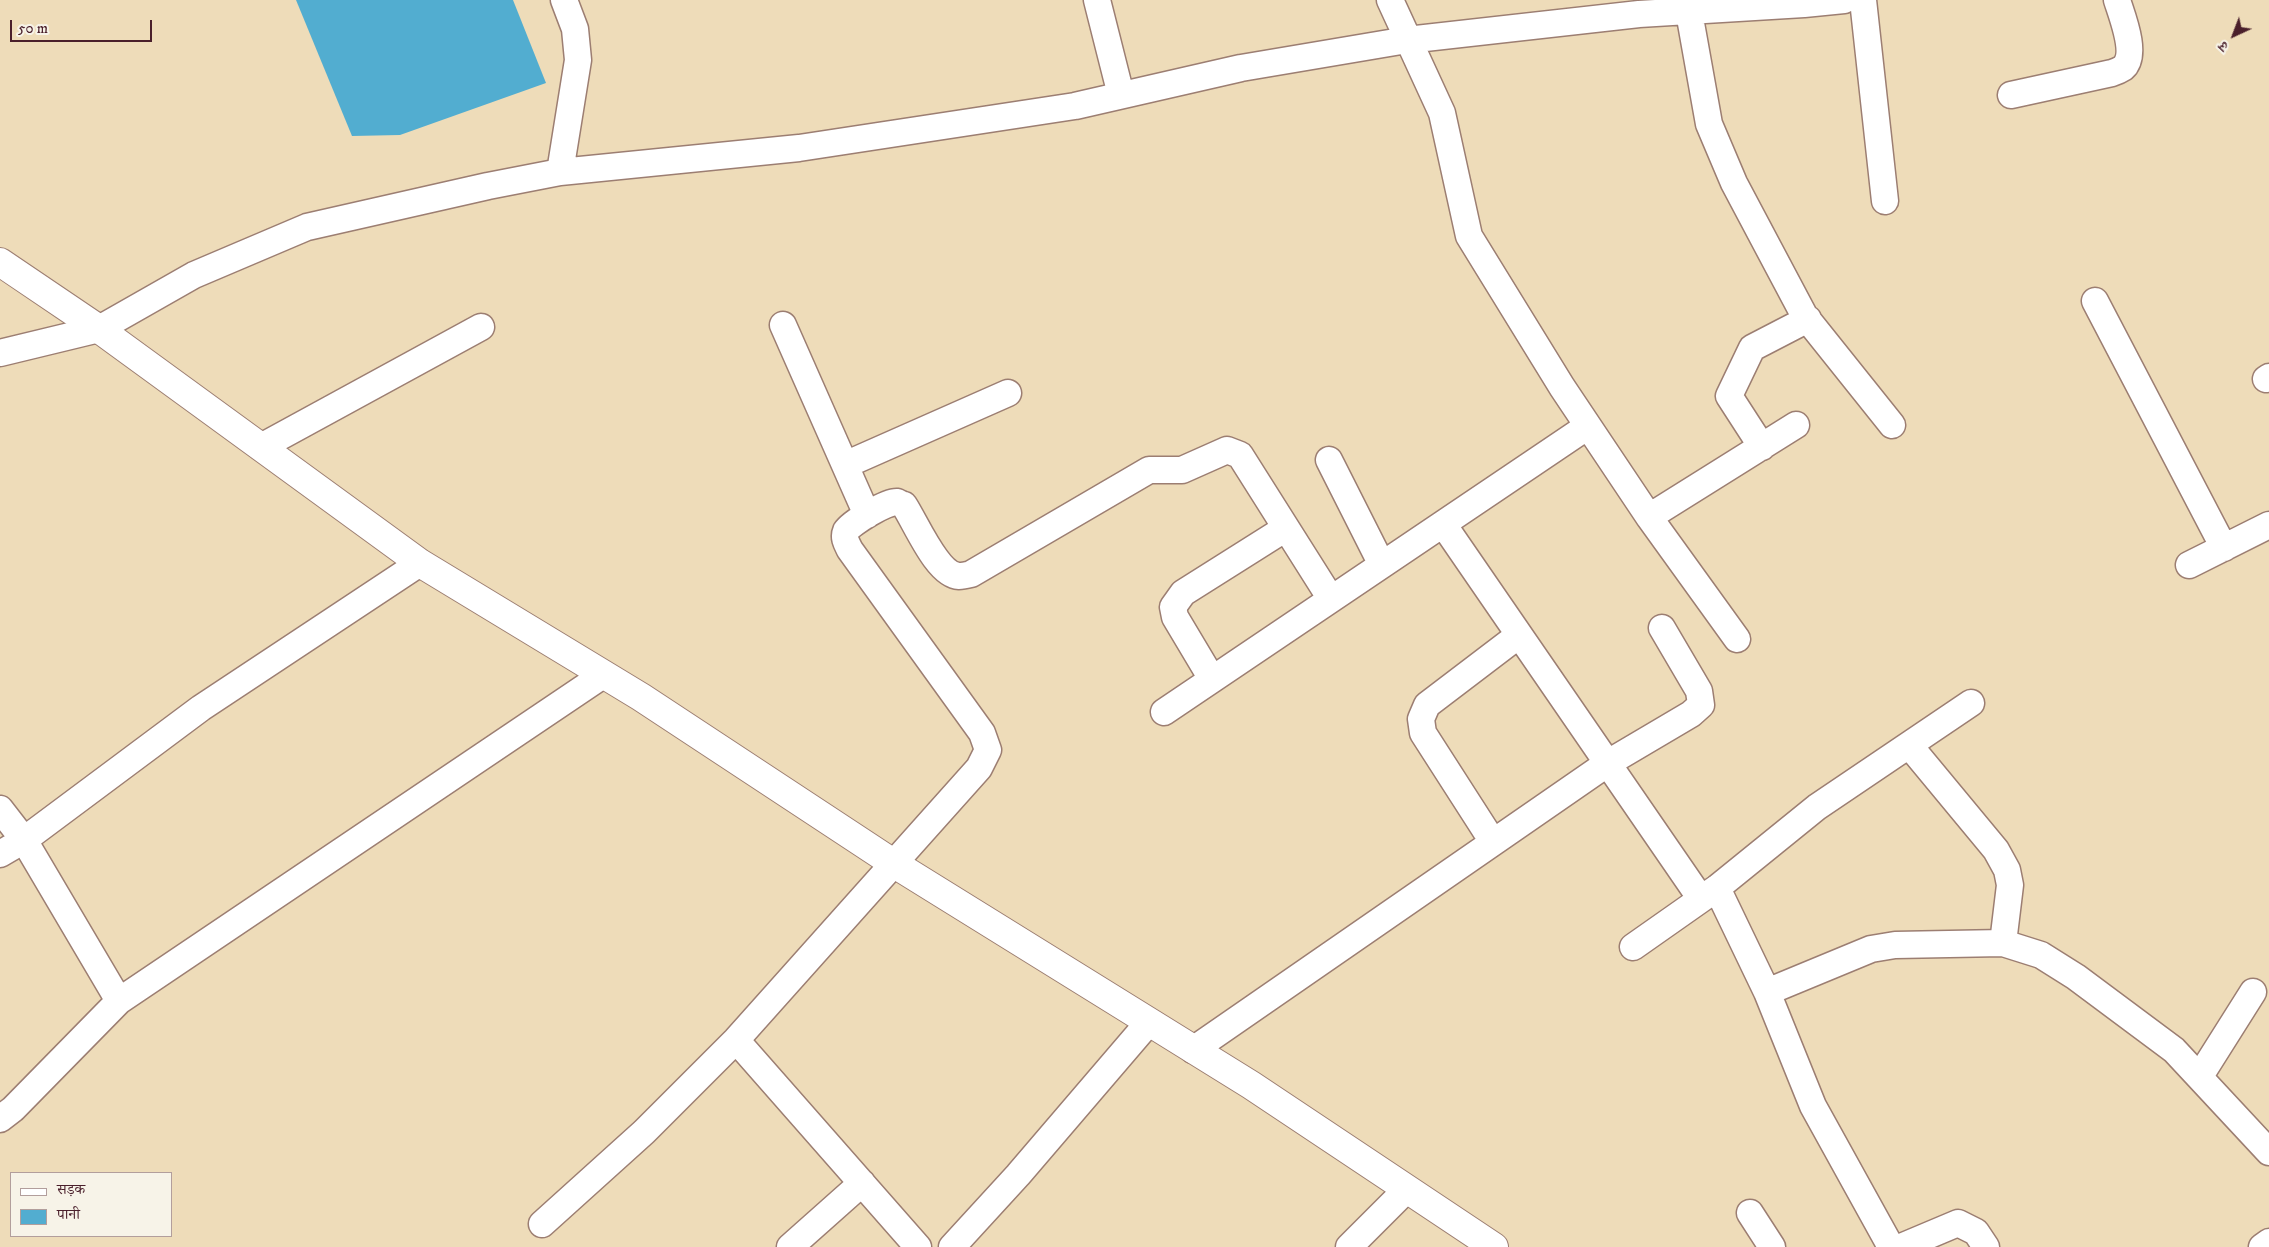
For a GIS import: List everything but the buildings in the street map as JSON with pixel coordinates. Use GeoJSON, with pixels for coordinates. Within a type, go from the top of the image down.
{"type":"FeatureCollection","features":[{"type":"Feature","properties":{"kind":"main road"},"geometry":{"type":"LineString","coordinates":[[0,262],[99,329],[420,563],[641,697],[893,863],[1251,1086],[1494,1247]]}},
{"type":"Feature","properties":{"kind":"street"},"geometry":{"type":"LineString","coordinates":[[560,172],[578,60],[575,29],[564,0]]}},
{"type":"Feature","properties":{"kind":"street"},"geometry":{"type":"LineString","coordinates":[[1097,0],[1121,95]]}},
{"type":"Feature","properties":{"kind":"street"},"geometry":{"type":"LineString","coordinates":[[1390,0],[1442,113],[1469,236],[1588,426],[1649,517],[1737,639]]}},
{"type":"Feature","properties":{"kind":"street"},"geometry":{"type":"LineString","coordinates":[[0,353],[99,329],[194,275],[307,227],[488,186],[560,172],[799,148],[1075,106],[1241,68],[1407,40],[1637,7],[1689,12],[1844,0]]}},
{"type":"Feature","properties":{"kind":"street"},"geometry":{"type":"LineString","coordinates":[[1863,0],[1885,201]]}},
{"type":"Feature","properties":{"kind":"street"},"geometry":{"type":"LineString","coordinates":[[2011,95],[2112,73],[2123,68],[2129,58],[2128,40],[2117,0]]}},
{"type":"Feature","properties":{"kind":"street"},"geometry":{"type":"LineString","coordinates":[[1689,12],[1709,124],[1734,183],[1808,319],[1892,425]]}},
{"type":"Feature","properties":{"kind":"street"},"geometry":{"type":"LineString","coordinates":[[2096,301],[2224,548]]}},
{"type":"Feature","properties":{"kind":"street"},"geometry":{"type":"LineString","coordinates":[[1762,447],[1730,396],[1752,348],[1808,319]]}},
{"type":"Feature","properties":{"kind":"street"},"geometry":{"type":"LineString","coordinates":[[783,325],[867,515]]}},
{"type":"Feature","properties":{"kind":"street"},"geometry":{"type":"LineString","coordinates":[[261,447],[482,327]]}},
{"type":"Feature","properties":{"kind":"street"},"geometry":{"type":"LineString","coordinates":[[845,465],[1008,393]]}},
{"type":"Feature","properties":{"kind":"street"},"geometry":{"type":"LineString","coordinates":[[1649,517],[1796,425]]}},
{"type":"Feature","properties":{"kind":"street"},"geometry":{"type":"LineString","coordinates":[[1164,712],[1588,426]]}},
{"type":"Feature","properties":{"kind":"street"},"geometry":{"type":"LineString","coordinates":[[542,1224],[644,1132],[736,1040],[979,768],[988,750],[982,733],[850,550],[845,539],[847,531],[867,515],[887,504],[897,502],[904,505],[938,563],[947,571],[958,576],[971,574],[1149,470],[1182,470],[1227,450],[1240,455],[1331,599]]}},
{"type":"Feature","properties":{"kind":"street"},"geometry":{"type":"LineString","coordinates":[[1329,460],[1382,565]]}},
{"type":"Feature","properties":{"kind":"street"},"geometry":{"type":"LineString","coordinates":[[1443,524],[1608,763],[1709,893],[1766,992],[1814,1106],[1891,1247]]}},
{"type":"Feature","properties":{"kind":"street"},"geometry":{"type":"LineString","coordinates":[[2189,565],[2269,525]]}},
{"type":"Feature","properties":{"kind":"street"},"geometry":{"type":"LineString","coordinates":[[1212,680],[1175,617],[1173,607],[1183,593],[1286,528]]}},
{"type":"Feature","properties":{"kind":"street"},"geometry":{"type":"LineString","coordinates":[[0,854],[24,840],[201,708],[420,563]]}},
{"type":"Feature","properties":{"kind":"street"},"geometry":{"type":"LineString","coordinates":[[1193,1050],[1608,763],[1691,714],[1700,705],[1699,691],[1662,628]]}},
{"type":"Feature","properties":{"kind":"street"},"geometry":{"type":"LineString","coordinates":[[1493,842],[1423,733],[1421,720],[1427,705],[1519,635]]}},
{"type":"Feature","properties":{"kind":"street"},"geometry":{"type":"LineString","coordinates":[[0,1119],[20,1103],[119,1000],[603,675]]}},
{"type":"Feature","properties":{"kind":"street"},"geometry":{"type":"LineString","coordinates":[[1633,947],[1709,893],[1817,808],[1971,703]]}},
{"type":"Feature","properties":{"kind":"street"},"geometry":{"type":"LineString","coordinates":[[1909,745],[1996,850],[2007,870],[2010,885],[2003,944]]}},
{"type":"Feature","properties":{"kind":"street"},"geometry":{"type":"LineString","coordinates":[[0,809],[24,840],[119,1000]]}},
{"type":"Feature","properties":{"kind":"street"},"geometry":{"type":"LineString","coordinates":[[1766,992],[1871,949],[1925,943],[2003,944],[2041,955],[2076,977],[2174,1050],[2267,1144]]}},
{"type":"Feature","properties":{"kind":"street"},"geometry":{"type":"LineString","coordinates":[[2200,1076],[2253,992]]}},
{"type":"Feature","properties":{"kind":"street"},"geometry":{"type":"LineString","coordinates":[[952,1247],[1018,1175],[1149,1022]]}},
{"type":"Feature","properties":{"kind":"street"},"geometry":{"type":"LineString","coordinates":[[736,1040],[918,1247]]}},
{"type":"Feature","properties":{"kind":"street"},"geometry":{"type":"LineString","coordinates":[[790,1247],[862,1183]]}},
{"type":"Feature","properties":{"kind":"street"},"geometry":{"type":"LineString","coordinates":[[1349,1247],[1406,1190]]}},
{"type":"Feature","properties":{"kind":"street"},"geometry":{"type":"LineString","coordinates":[[1750,1213],[1772,1247]]}},
{"type":"Feature","properties":{"kind":"street"},"geometry":{"type":"LineString","coordinates":[[1901,1247],[1958,1223],[1976,1232],[1986,1247]]}},
{"type":"Feature","properties":{"kind":"street"},"geometry":{"type":"LineString","coordinates":[[2262,1247],[2269,1242]]}},
{"type":"Feature","properties":{"kind":"water"},"geometry":{"type":"Polygon","coordinates":[[[296,0],[513,0],[546,83],[400,135],[352,136],[296,0]]]}}]}
